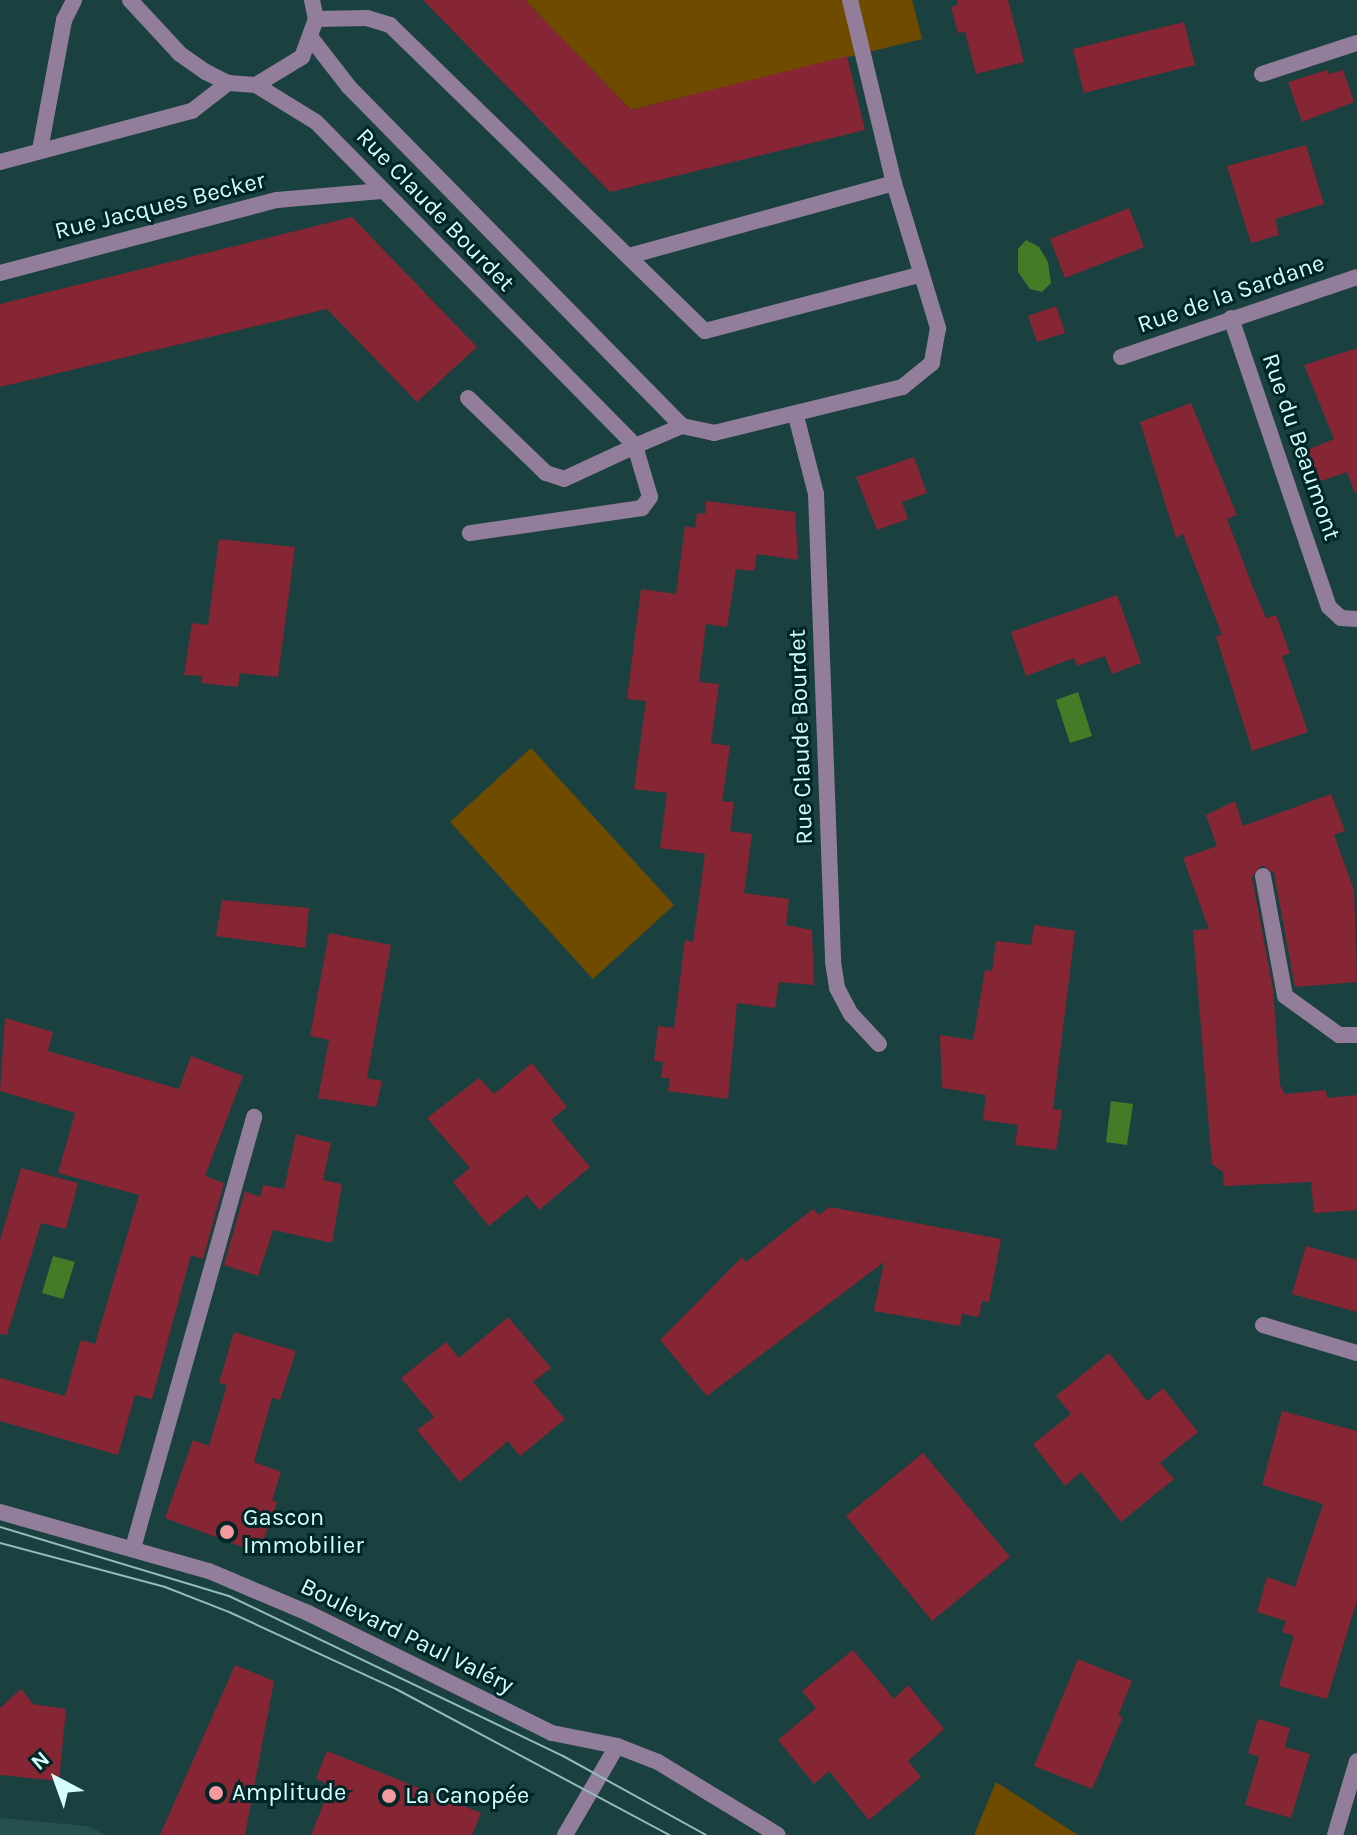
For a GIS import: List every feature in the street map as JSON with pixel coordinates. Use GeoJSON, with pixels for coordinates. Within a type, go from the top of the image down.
{"type":"FeatureCollection","features":[{"type":"Feature","properties":{"kind":"street"},"geometry":{"type":"LineString","coordinates":[[40,150],[64,20],[74,0]]}},
{"type":"Feature","properties":{"kind":"street"},"geometry":{"type":"LineString","coordinates":[[130,0],[180,54],[228,83],[256,85],[302,57],[316,19],[312,0]]}},
{"type":"Feature","properties":{"kind":"street"},"geometry":{"type":"LineString","coordinates":[[468,398],[546,473],[564,479],[682,426],[714,433],[796,416],[902,387],[932,363],[938,328],[894,183],[850,0]]}},
{"type":"Feature","properties":{"kind":"street"},"geometry":{"type":"LineString","coordinates":[[316,19],[367,18],[390,25],[705,331],[922,274]]}},
{"type":"Feature","properties":{"kind":"street","name":"Rue Claude Bourdet"},"geometry":{"type":"LineString","coordinates":[[311,38],[349,87],[682,426]]}},
{"type":"Feature","properties":{"kind":"street"},"geometry":{"type":"LineString","coordinates":[[1262,74],[1357,43]]}},
{"type":"Feature","properties":{"kind":"street"},"geometry":{"type":"LineString","coordinates":[[0,162],[192,111],[228,83]]}},
{"type":"Feature","properties":{"kind":"street","name":"Rue Claude Bourdet"},"geometry":{"type":"LineString","coordinates":[[256,85],[316,122],[635,446]]}},
{"type":"Feature","properties":{"kind":"street"},"geometry":{"type":"LineString","coordinates":[[629,256],[894,183]]}},
{"type":"Feature","properties":{"kind":"street","name":"Rue Jacques Becker"},"geometry":{"type":"LineString","coordinates":[[0,273],[277,200],[382,191]]}},
{"type":"Feature","properties":{"kind":"street","name":"Rue de la Sardane"},"geometry":{"type":"LineString","coordinates":[[1121,357],[1357,277]]}},
{"type":"Feature","properties":{"kind":"street","name":"Rue du Beaumont"},"geometry":{"type":"LineString","coordinates":[[1231,318],[1329,607],[1341,618],[1357,619]]}},
{"type":"Feature","properties":{"kind":"street","name":"Rue Claude Bourdet"},"geometry":{"type":"LineString","coordinates":[[796,416],[816,494],[833,962],[837,988],[851,1014],[879,1044]]}},
{"type":"Feature","properties":{"kind":"street"},"geometry":{"type":"LineString","coordinates":[[470,533],[642,508],[650,497],[635,446]]}},
{"type":"Feature","properties":{"kind":"street"},"geometry":{"type":"LineString","coordinates":[[1263,876],[1285,996],[1339,1035],[1357,1035]]}},
{"type":"Feature","properties":{"kind":"street"},"geometry":{"type":"LineString","coordinates":[[133,1548],[254,1117]]}},
{"type":"Feature","properties":{"kind":"street"},"geometry":{"type":"LineString","coordinates":[[1263,1325],[1357,1353]]}},
{"type":"Feature","properties":{"kind":"street","name":"Boulevard Paul Valéry"},"geometry":{"type":"LineString","coordinates":[[0,1512],[209,1571],[308,1613],[552,1733],[617,1746],[658,1762],[778,1835]]}},
{"type":"Feature","properties":{"kind":"street"},"geometry":{"type":"LineString","coordinates":[[565,1835],[617,1746]]}},
{"type":"Feature","properties":{"kind":"street"},"geometry":{"type":"LineString","coordinates":[[1335,1835],[1357,1761]]}},
{"type":"Feature","properties":{"kind":"shaded area"},"geometry":{"type":"Polygon","coordinates":[[[525,0],[912,0],[922,39],[631,110],[525,0]]]}},
{"type":"Feature","properties":{"kind":"shaded area"},"geometry":{"type":"Polygon","coordinates":[[[1026,240],[1039,247],[1048,262],[1051,283],[1042,292],[1030,289],[1018,272],[1018,249],[1026,240]]]}},
{"type":"Feature","properties":{"kind":"shaded area"},"geometry":{"type":"Polygon","coordinates":[[[1078,692],[1092,736],[1070,743],[1056,700],[1078,692]]]}},
{"type":"Feature","properties":{"kind":"shaded area"},"geometry":{"type":"Polygon","coordinates":[[[531,748],[674,905],[593,979],[450,822],[531,748]]]}},
{"type":"Feature","properties":{"kind":"shaded area"},"geometry":{"type":"Polygon","coordinates":[[[1111,1101],[1133,1104],[1127,1145],[1106,1142],[1111,1101]]]}},
{"type":"Feature","properties":{"kind":"shaded area"},"geometry":{"type":"Polygon","coordinates":[[[53,1256],[75,1262],[63,1299],[42,1293],[53,1256]]]}},
{"type":"Feature","properties":{"kind":"shaded area"},"geometry":{"type":"Polygon","coordinates":[[[996,1782],[1078,1835],[974,1835],[996,1782]]]}},
{"type":"Feature","properties":{"kind":"shaded area"},"geometry":{"type":"Polygon","coordinates":[[[0,1818],[87,1826],[106,1835],[0,1835],[0,1818]]]}},
{"type":"Feature","properties":{"kind":"building"},"geometry":{"type":"Polygon","coordinates":[[[423,0],[525,0],[631,110],[847,56],[865,130],[610,192],[423,0]]]}},
{"type":"Feature","properties":{"kind":"building"},"geometry":{"type":"Polygon","coordinates":[[[957,0],[1008,0],[1024,62],[976,74],[965,32],[958,33],[951,7],[958,5],[957,0]]]}},
{"type":"Feature","properties":{"kind":"building"},"geometry":{"type":"Polygon","coordinates":[[[1184,22],[1195,65],[1084,93],[1073,49],[1184,22]]]}},
{"type":"Feature","properties":{"kind":"building"},"geometry":{"type":"Polygon","coordinates":[[[1327,70],[1329,74],[1343,70],[1354,102],[1302,122],[1288,82],[1327,70]]]}},
{"type":"Feature","properties":{"kind":"building"},"geometry":{"type":"Polygon","coordinates":[[[1306,145],[1324,204],[1275,219],[1279,235],[1251,243],[1227,166],[1306,145]]]}},
{"type":"Feature","properties":{"kind":"building"},"geometry":{"type":"Polygon","coordinates":[[[1129,208],[1144,247],[1065,278],[1050,239],[1129,208]]]}},
{"type":"Feature","properties":{"kind":"building"},"geometry":{"type":"Polygon","coordinates":[[[352,217],[477,347],[417,402],[327,309],[0,387],[0,304],[352,217]]]}},
{"type":"Feature","properties":{"kind":"building"},"geometry":{"type":"Polygon","coordinates":[[[1056,306],[1065,333],[1037,342],[1028,316],[1056,306]]]}},
{"type":"Feature","properties":{"kind":"building"},"geometry":{"type":"Polygon","coordinates":[[[1357,348],[1355,493],[1347,472],[1318,482],[1307,450],[1334,439],[1304,365],[1357,348]]]}},
{"type":"Feature","properties":{"kind":"building"},"geometry":{"type":"Polygon","coordinates":[[[1191,403],[1237,515],[1227,519],[1254,590],[1266,618],[1276,615],[1290,653],[1282,656],[1308,732],[1252,751],[1216,636],[1222,635],[1183,534],[1176,538],[1140,422],[1191,403]]]}},
{"type":"Feature","properties":{"kind":"building"},"geometry":{"type":"Polygon","coordinates":[[[914,457],[927,493],[902,502],[908,519],[877,530],[856,477],[914,457]]]}},
{"type":"Feature","properties":{"kind":"building"},"geometry":{"type":"Polygon","coordinates":[[[706,501],[795,512],[798,560],[757,554],[754,571],[736,569],[727,627],[706,624],[699,682],[719,684],[711,743],[730,746],[722,801],[734,802],[730,831],[752,834],[744,893],[789,899],[786,925],[812,930],[814,985],[779,982],[775,1008],[737,1003],[728,1099],[668,1091],[670,1078],[661,1078],[663,1062],[654,1061],[658,1026],[674,1028],[685,940],[693,942],[705,854],[660,848],[667,793],[634,789],[646,701],[627,699],[641,589],[676,594],[685,526],[695,528],[697,513],[705,514],[706,501]]]}},
{"type":"Feature","properties":{"kind":"building"},"geometry":{"type":"Polygon","coordinates":[[[219,539],[295,547],[278,677],[240,673],[238,687],[201,683],[202,676],[184,675],[192,623],[208,625],[219,539]]]}},
{"type":"Feature","properties":{"kind":"building"},"geometry":{"type":"Polygon","coordinates":[[[1117,595],[1141,663],[1112,674],[1105,656],[1077,666],[1074,658],[1026,676],[1011,632],[1117,595]]]}},
{"type":"Feature","properties":{"kind":"building"},"geometry":{"type":"Polygon","coordinates":[[[1331,794],[1345,831],[1334,835],[1354,890],[1357,982],[1295,987],[1274,873],[1262,865],[1252,877],[1273,989],[1280,1085],[1285,1094],[1326,1090],[1327,1098],[1357,1095],[1357,1210],[1314,1213],[1311,1182],[1224,1186],[1223,1172],[1212,1164],[1193,930],[1209,929],[1183,858],[1217,846],[1206,815],[1235,801],[1243,826],[1331,794]]]}},
{"type":"Feature","properties":{"kind":"building"},"geometry":{"type":"Polygon","coordinates":[[[222,900],[309,908],[305,948],[216,936],[222,900]]]}},
{"type":"Feature","properties":{"kind":"building"},"geometry":{"type":"Polygon","coordinates":[[[1034,925],[1075,931],[1053,1109],[1062,1110],[1056,1150],[1015,1145],[1018,1125],[983,1120],[986,1095],[942,1088],[940,1035],[973,1040],[985,970],[992,971],[996,941],[1031,945],[1034,925]]]}},
{"type":"Feature","properties":{"kind":"building"},"geometry":{"type":"Polygon","coordinates":[[[329,933],[391,945],[367,1078],[382,1081],[376,1107],[318,1098],[329,1040],[310,1036],[329,933]]]}},
{"type":"Feature","properties":{"kind":"building"},"geometry":{"type":"Polygon","coordinates":[[[5,1018],[53,1032],[48,1051],[179,1089],[191,1056],[243,1076],[205,1176],[224,1183],[203,1259],[191,1255],[152,1399],[135,1395],[118,1455],[0,1421],[0,1378],[65,1396],[81,1340],[95,1344],[139,1195],[58,1173],[75,1113],[0,1091],[5,1018]]]}},
{"type":"Feature","properties":{"kind":"building"},"geometry":{"type":"Polygon","coordinates":[[[532,1063],[567,1107],[551,1120],[590,1167],[539,1210],[527,1195],[489,1226],[453,1182],[470,1168],[427,1118],[479,1078],[494,1094],[532,1063]]]}},
{"type":"Feature","properties":{"kind":"building"},"geometry":{"type":"Polygon","coordinates":[[[296,1134],[331,1143],[323,1180],[342,1184],[332,1243],[273,1230],[258,1276],[224,1265],[245,1191],[260,1197],[263,1185],[284,1189],[296,1134]]]}},
{"type":"Feature","properties":{"kind":"building"},"geometry":{"type":"Polygon","coordinates":[[[21,1168],[78,1183],[66,1229],[41,1223],[7,1335],[0,1334],[0,1240],[21,1168]]]}},
{"type":"Feature","properties":{"kind":"building"},"geometry":{"type":"Polygon","coordinates":[[[830,1207],[1001,1239],[989,1302],[982,1301],[979,1317],[962,1314],[960,1326],[874,1311],[884,1262],[707,1396],[660,1340],[742,1257],[746,1262],[813,1209],[819,1215],[830,1207]]]}},
{"type":"Feature","properties":{"kind":"building"},"geometry":{"type":"Polygon","coordinates":[[[1306,1246],[1357,1260],[1357,1312],[1292,1294],[1306,1246]]]}},
{"type":"Feature","properties":{"kind":"building"},"geometry":{"type":"Polygon","coordinates":[[[508,1317],[551,1368],[533,1382],[565,1419],[520,1456],[508,1441],[460,1482],[417,1430],[434,1417],[401,1378],[446,1342],[459,1358],[508,1317]]]}},
{"type":"Feature","properties":{"kind":"building"},"geometry":{"type":"Polygon","coordinates":[[[234,1332],[296,1351],[280,1400],[272,1398],[254,1462],[281,1472],[272,1500],[277,1502],[260,1549],[253,1551],[165,1518],[193,1440],[209,1446],[227,1385],[219,1383],[234,1332]]]}},
{"type":"Feature","properties":{"kind":"building"},"geometry":{"type":"Polygon","coordinates":[[[1109,1353],[1147,1401],[1163,1388],[1198,1432],[1160,1463],[1174,1479],[1121,1522],[1081,1472],[1065,1486],[1033,1444],[1071,1414],[1056,1396],[1109,1353]]]}},
{"type":"Feature","properties":{"kind":"building"},"geometry":{"type":"Polygon","coordinates":[[[1282,1411],[1357,1431],[1357,1600],[1327,1699],[1279,1686],[1294,1636],[1282,1632],[1286,1621],[1257,1612],[1267,1577],[1295,1587],[1323,1504],[1262,1485],[1282,1411]]]}},
{"type":"Feature","properties":{"kind":"building"},"geometry":{"type":"Polygon","coordinates":[[[923,1453],[1010,1557],[932,1621],[846,1516],[923,1453]]]}},
{"type":"Feature","properties":{"kind":"building"},"geometry":{"type":"Polygon","coordinates":[[[853,1650],[894,1699],[908,1685],[944,1729],[908,1761],[921,1777],[869,1820],[829,1771],[814,1784],[778,1740],[816,1708],[802,1691],[853,1650]]]}},
{"type":"Feature","properties":{"kind":"building"},"geometry":{"type":"Polygon","coordinates":[[[1078,1659],[1132,1681],[1118,1716],[1123,1717],[1092,1789],[1034,1766],[1078,1659]]]}},
{"type":"Feature","properties":{"kind":"building","name":"Amplitude"},"geometry":{"type":"Polygon","coordinates":[[[235,1665],[274,1681],[245,1835],[160,1835],[235,1665]]]}},
{"type":"Feature","properties":{"kind":"building"},"geometry":{"type":"Polygon","coordinates":[[[21,1689],[33,1704],[66,1709],[59,1781],[0,1775],[0,1708],[21,1689]]]}},
{"type":"Feature","properties":{"kind":"building"},"geometry":{"type":"Polygon","coordinates":[[[1258,1719],[1290,1728],[1285,1747],[1310,1754],[1291,1818],[1245,1805],[1259,1757],[1248,1753],[1258,1719]]]}},
{"type":"Feature","properties":{"kind":"building","name":"La Canopée"},"geometry":{"type":"Polygon","coordinates":[[[327,1751],[481,1813],[472,1835],[311,1835],[331,1785],[316,1779],[327,1751]]]}},
{"type":"Feature","properties":{"kind":"tram line"},"geometry":{"type":"LineString","coordinates":[[0,1527],[229,1596],[563,1756],[706,1835]]}},
{"type":"Feature","properties":{"kind":"tram line"},"geometry":{"type":"LineString","coordinates":[[0,1543],[165,1587],[229,1612],[396,1689],[669,1835]]}},
{"type":"Feature","properties":{"kind":"place","name":"Gascon Immobilier"},"geometry":{"type":"Point","coordinates":[227,1532]}},
{"type":"Feature","properties":{"kind":"place","name":"Amplitude"},"geometry":{"type":"Point","coordinates":[216,1793]}},
{"type":"Feature","properties":{"kind":"place","name":"La Canopée"},"geometry":{"type":"Point","coordinates":[389,1796]}}]}
